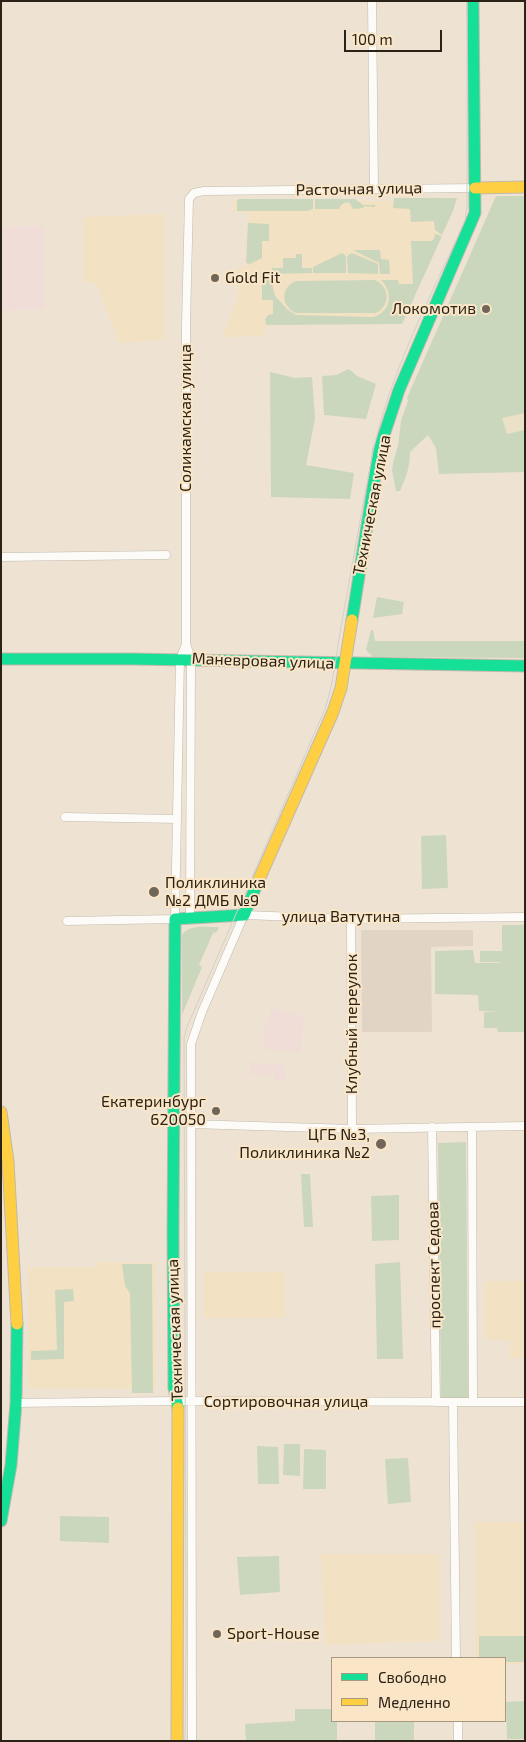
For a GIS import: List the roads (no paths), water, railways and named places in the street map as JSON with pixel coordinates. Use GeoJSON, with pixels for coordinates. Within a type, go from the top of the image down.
{"type":"FeatureCollection","features":[{"type":"Feature","properties":{"kind":"main road","name":"Техническая улица"},"geometry":{"type":"LineString","coordinates":[[244,915],[333,712],[341,688],[379,450],[399,390],[475,214],[473,1]]}},
{"type":"Feature","properties":{"kind":"main road","name":"Расточная улица"},"geometry":{"type":"LineString","coordinates":[[475,188],[525,187]]}},
{"type":"Feature","properties":{"kind":"main road","name":"Маневровая улица"},"geometry":{"type":"LineString","coordinates":[[1,659],[186,659],[344,664],[525,666]]}},
{"type":"Feature","properties":{"kind":"main road","name":"улица Ватутина"},"geometry":{"type":"LineString","coordinates":[[175,920],[244,915]]}},
{"type":"Feature","properties":{"kind":"main road","name":"Техническая улица"},"geometry":{"type":"LineString","coordinates":[[175,920],[173,1258],[174,1388],[179,1415],[177,1741]]}},
{"type":"Feature","properties":{"kind":"main road"},"geometry":{"type":"LineString","coordinates":[[1,1112],[8,1162],[17,1325],[16,1403],[11,1464],[1,1521]]}},
{"type":"Feature","properties":{"kind":"street"},"geometry":{"type":"LineString","coordinates":[[372,1],[374,189]]}},
{"type":"Feature","properties":{"kind":"street","name":"Расточная улица"},"geometry":{"type":"LineString","coordinates":[[194,193],[204,191],[475,188]]}},
{"type":"Feature","properties":{"kind":"street","name":"Соликамская улица"},"geometry":{"type":"LineString","coordinates":[[190,919],[186,659],[186,269],[188,199],[194,193]]}},
{"type":"Feature","properties":{"kind":"street"},"geometry":{"type":"LineString","coordinates":[[1,557],[166,555]]}},
{"type":"Feature","properties":{"kind":"street","name":"Соликамская улица"},"geometry":{"type":"LineString","coordinates":[[175,920],[186,659]]}},
{"type":"Feature","properties":{"kind":"street"},"geometry":{"type":"LineString","coordinates":[[65,818],[178,820]]}},
{"type":"Feature","properties":{"kind":"street"},"geometry":{"type":"LineString","coordinates":[[192,1741],[192,1044],[195,1029],[244,915]]}},
{"type":"Feature","properties":{"kind":"street","name":"улица Ватутина"},"geometry":{"type":"LineString","coordinates":[[244,915],[351,919],[525,917]]}},
{"type":"Feature","properties":{"kind":"street","name":"Клубный переулок"},"geometry":{"type":"LineString","coordinates":[[351,919],[352,1129]]}},
{"type":"Feature","properties":{"kind":"street","name":"улица Ватутина"},"geometry":{"type":"LineString","coordinates":[[67,920],[175,920]]}},
{"type":"Feature","properties":{"kind":"street"},"geometry":{"type":"LineString","coordinates":[[191,1124],[352,1129],[525,1126]]}},
{"type":"Feature","properties":{"kind":"street","name":"проспект Седова"},"geometry":{"type":"LineString","coordinates":[[432,1127],[436,1402]]}},
{"type":"Feature","properties":{"kind":"street"},"geometry":{"type":"LineString","coordinates":[[472,1127],[472,1401]]}},
{"type":"Feature","properties":{"kind":"street"},"geometry":{"type":"LineString","coordinates":[[454,1402],[456,1657]]}},
{"type":"Feature","properties":{"kind":"street","name":"Сортировочная улица"},"geometry":{"type":"LineString","coordinates":[[16,1403],[525,1402]]}},
{"type":"Feature","properties":{"kind":"street"},"geometry":{"type":"LineString","coordinates":[[458,1722],[458,1741]]}},
{"type":"Feature","properties":{"kind":"tram line"},"geometry":{"type":"LineString","coordinates":[[185,1741],[184,1038],[187,1027],[325,709],[333,678],[380,422],[413,334],[465,220],[467,207],[467,1]]}},
{"type":"Feature","properties":{"kind":"place","name":"Gold Fit"},"geometry":{"type":"Point","coordinates":[215,278]}},
{"type":"Feature","properties":{"kind":"place","name":"Локомотив"},"geometry":{"type":"Point","coordinates":[486,309]}},
{"type":"Feature","properties":{"kind":"place","name":"Поликлиника №2 ДМБ №9"},"geometry":{"type":"Point","coordinates":[154,892]}},
{"type":"Feature","properties":{"kind":"place","name":"Екатеринбург 620050"},"geometry":{"type":"Point","coordinates":[216,1111]}},
{"type":"Feature","properties":{"kind":"place","name":"ЦГБ №3, Поликлиника №2"},"geometry":{"type":"Point","coordinates":[381,1144]}},
{"type":"Feature","properties":{"kind":"place","name":"Sport-House"},"geometry":{"type":"Point","coordinates":[217,1634]}}]}
